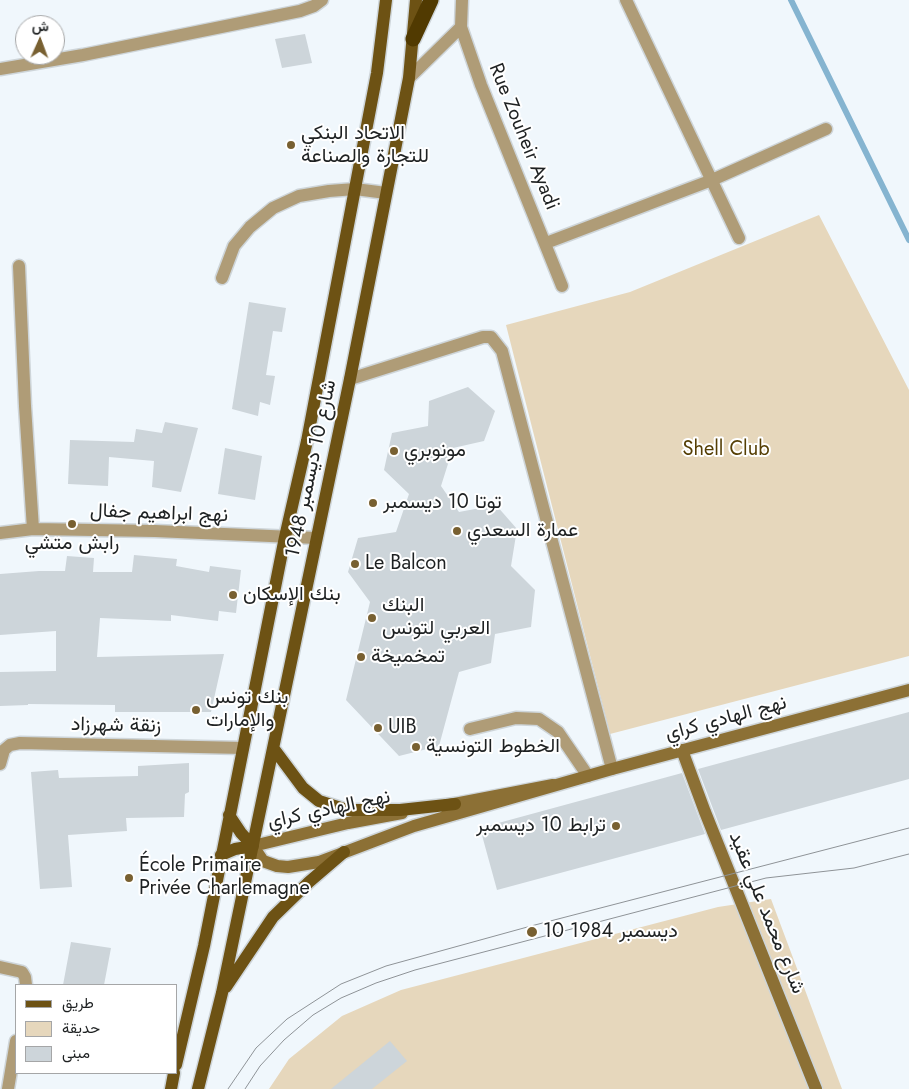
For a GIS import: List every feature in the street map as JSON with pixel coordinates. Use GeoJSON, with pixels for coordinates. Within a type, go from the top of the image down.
{"type":"FeatureCollection","features":[{"type":"Feature","properties":{"kind":"highway"},"geometry":{"type":"LineString","coordinates":[[413,39],[432,0]]}},
{"type":"Feature","properties":{"kind":"main road","name":"شارع 10 ديسمبر 1948"},"geometry":{"type":"LineString","coordinates":[[178,1056],[204,946],[285,537],[307,441],[382,40],[386,0]]}},
{"type":"Feature","properties":{"kind":"main road","name":"شارع 10 ديسمبر 1948"},"geometry":{"type":"LineString","coordinates":[[198,1089],[222,993],[350,380],[409,78],[416,0]]}},
{"type":"Feature","properties":{"kind":"main road"},"geometry":{"type":"LineString","coordinates":[[274,749],[303,788],[319,801],[347,810],[400,810],[456,804]]}},
{"type":"Feature","properties":{"kind":"main road"},"geometry":{"type":"LineString","coordinates":[[229,815],[241,833],[253,846]]}},
{"type":"Feature","properties":{"kind":"main road"},"geometry":{"type":"LineString","coordinates":[[221,855],[253,846]]}},
{"type":"Feature","properties":{"kind":"main road"},"geometry":{"type":"LineString","coordinates":[[222,993],[273,918],[309,882],[344,852]]}},
{"type":"Feature","properties":{"kind":"main road"},"geometry":{"type":"LineString","coordinates":[[171,1089],[174,1074]]}},
{"type":"Feature","properties":{"kind":"street"},"geometry":{"type":"LineString","coordinates":[[0,69],[84,55],[300,11],[314,6],[322,0]]}},
{"type":"Feature","properties":{"kind":"street","name":"Rue Zouheir Ayadi"},"geometry":{"type":"LineString","coordinates":[[462,0],[461,27],[482,85],[562,286]]}},
{"type":"Feature","properties":{"kind":"street"},"geometry":{"type":"LineString","coordinates":[[626,0],[738,238]]}},
{"type":"Feature","properties":{"kind":"street"},"geometry":{"type":"LineString","coordinates":[[409,78],[461,27]]}},
{"type":"Feature","properties":{"kind":"street"},"geometry":{"type":"LineString","coordinates":[[546,243],[712,180],[826,129]]}},
{"type":"Feature","properties":{"kind":"street"},"geometry":{"type":"LineString","coordinates":[[222,278],[234,246],[250,227],[273,208],[299,196],[355,189],[386,193]]}},
{"type":"Feature","properties":{"kind":"street"},"geometry":{"type":"LineString","coordinates":[[19,266],[33,529]]}},
{"type":"Feature","properties":{"kind":"street"},"geometry":{"type":"LineString","coordinates":[[350,380],[482,337],[491,337],[502,351],[612,769]]}},
{"type":"Feature","properties":{"kind":"street","name":"نهج ابراهيم جفال"},"geometry":{"type":"LineString","coordinates":[[0,533],[33,529],[154,531],[316,538]]}},
{"type":"Feature","properties":{"kind":"street","name":"نهج الهادي كراي"},"geometry":{"type":"LineString","coordinates":[[553,785],[348,823],[253,846],[263,861],[277,866],[288,867],[319,862],[414,826],[553,785],[909,690]]}},
{"type":"Feature","properties":{"kind":"street"},"geometry":{"type":"LineString","coordinates":[[470,729],[516,718],[539,719],[558,732],[588,776]]}},
{"type":"Feature","properties":{"kind":"street","name":"زنقة شهرزاد"},"geometry":{"type":"LineString","coordinates":[[0,764],[4,750],[10,745],[20,743],[243,748]]}},
{"type":"Feature","properties":{"kind":"street","name":"شارع محمد علي عقيد"},"geometry":{"type":"LineString","coordinates":[[682,750],[816,1089]]}},
{"type":"Feature","properties":{"kind":"street"},"geometry":{"type":"LineString","coordinates":[[0,967],[22,972],[26,984]]}},
{"type":"Feature","properties":{"kind":"street"},"geometry":{"type":"LineString","coordinates":[[8,1089],[15,1047]]}},
{"type":"Feature","properties":{"kind":"green space","name":"Shell Club"},"geometry":{"type":"Polygon","coordinates":[[[819,215],[909,390],[909,656],[610,734],[506,325],[630,292],[819,215]]]}},
{"type":"Feature","properties":{"kind":"green space"},"geometry":{"type":"Polygon","coordinates":[[[771,899],[842,1089],[269,1089],[289,1059],[342,1016],[401,990],[718,907],[771,899]]]}},
{"type":"Feature","properties":{"kind":"building"},"geometry":{"type":"Polygon","coordinates":[[[305,34],[312,63],[282,68],[275,39],[305,34]]]}},
{"type":"Feature","properties":{"kind":"building"},"geometry":{"type":"Polygon","coordinates":[[[249,302],[286,308],[282,332],[273,331],[266,375],[275,376],[270,405],[260,402],[258,416],[232,409],[249,302]]]}},
{"type":"Feature","properties":{"kind":"building"},"geometry":{"type":"Polygon","coordinates":[[[468,387],[495,411],[484,441],[453,448],[441,486],[459,512],[496,505],[517,529],[511,566],[535,590],[531,627],[495,634],[491,663],[459,672],[439,746],[399,756],[346,700],[370,602],[348,572],[358,538],[396,532],[409,494],[384,470],[392,433],[428,426],[429,401],[468,387]]]}},
{"type":"Feature","properties":{"kind":"building"},"geometry":{"type":"Polygon","coordinates":[[[165,422],[198,428],[181,492],[152,487],[154,461],[109,457],[108,486],[68,484],[70,440],[134,442],[136,429],[162,433],[165,422]]]}},
{"type":"Feature","properties":{"kind":"building"},"geometry":{"type":"Polygon","coordinates":[[[225,448],[262,456],[255,500],[218,494],[225,448]]]}},
{"type":"Feature","properties":{"kind":"building"},"geometry":{"type":"Polygon","coordinates":[[[134,555],[177,559],[176,566],[209,572],[210,566],[241,570],[236,613],[219,611],[218,621],[171,615],[171,621],[100,618],[97,657],[224,654],[211,712],[115,712],[115,705],[28,704],[0,706],[0,672],[56,671],[56,631],[0,635],[0,574],[65,571],[67,556],[94,558],[93,572],[132,572],[134,555]]]}},
{"type":"Feature","properties":{"kind":"building"},"geometry":{"type":"Polygon","coordinates":[[[909,712],[909,779],[721,830],[698,769],[909,712]]]}},
{"type":"Feature","properties":{"kind":"building"},"geometry":{"type":"Polygon","coordinates":[[[189,763],[189,792],[185,794],[184,817],[126,818],[127,831],[68,835],[72,887],[40,889],[31,772],[58,770],[59,778],[138,776],[138,766],[189,763]]]}},
{"type":"Feature","properties":{"kind":"building"},"geometry":{"type":"Polygon","coordinates":[[[682,773],[705,834],[497,890],[480,828],[682,773]]]}},
{"type":"Feature","properties":{"kind":"building"},"geometry":{"type":"Polygon","coordinates":[[[71,942],[111,948],[104,984],[63,984],[71,942]]]}},
{"type":"Feature","properties":{"kind":"building"},"geometry":{"type":"Polygon","coordinates":[[[390,1041],[407,1061],[372,1089],[331,1089],[390,1041]]]}},
{"type":"Feature","properties":{"kind":"waterway"},"geometry":{"type":"LineString","coordinates":[[791,0],[909,240]]}},
{"type":"Feature","properties":{"kind":"tram line"},"geometry":{"type":"LineString","coordinates":[[228,1089],[256,1048],[287,1019],[341,984],[386,966],[531,926],[909,828]]}},
{"type":"Feature","properties":{"kind":"tram line"},"geometry":{"type":"LineString","coordinates":[[245,1089],[260,1066],[284,1040],[313,1015],[341,998],[376,983],[415,970],[766,878],[854,868],[909,854]]}},
{"type":"Feature","properties":{"kind":"place","name":"الاتحاد البنكي للتجارة والصناعة"},"geometry":{"type":"Point","coordinates":[291,145]}},
{"type":"Feature","properties":{"kind":"place","name":"مونوبري"},"geometry":{"type":"Point","coordinates":[394,451]}},
{"type":"Feature","properties":{"kind":"place","name":"توتا 10 ديسمبر"},"geometry":{"type":"Point","coordinates":[373,503]}},
{"type":"Feature","properties":{"kind":"place","name":"رابش متشي"},"geometry":{"type":"Point","coordinates":[72,524]}},
{"type":"Feature","properties":{"kind":"place","name":"عمارة السعدي"},"geometry":{"type":"Point","coordinates":[457,531]}},
{"type":"Feature","properties":{"kind":"place","name":"Le Balcon"},"geometry":{"type":"Point","coordinates":[355,564]}},
{"type":"Feature","properties":{"kind":"place","name":"بنك الإسكان"},"geometry":{"type":"Point","coordinates":[233,595]}},
{"type":"Feature","properties":{"kind":"place","name":"البنك العربي لتونس"},"geometry":{"type":"Point","coordinates":[372,618]}},
{"type":"Feature","properties":{"kind":"place","name":"تمخميخة"},"geometry":{"type":"Point","coordinates":[361,657]}},
{"type":"Feature","properties":{"kind":"place","name":"بنك تونس والإمارات"},"geometry":{"type":"Point","coordinates":[196,710]}},
{"type":"Feature","properties":{"kind":"place","name":"UIB"},"geometry":{"type":"Point","coordinates":[378,728]}},
{"type":"Feature","properties":{"kind":"place","name":"الخطوط التونسية"},"geometry":{"type":"Point","coordinates":[416,747]}},
{"type":"Feature","properties":{"kind":"place","name":"ترابط 10 ديسمبر"},"geometry":{"type":"Point","coordinates":[616,826]}},
{"type":"Feature","properties":{"kind":"place","name":"École Primaire Privée Charlemagne"},"geometry":{"type":"Point","coordinates":[129,878]}},
{"type":"Feature","properties":{"kind":"place","name":"10 ديسمبر 1984"},"geometry":{"type":"Point","coordinates":[532,932]}}]}
